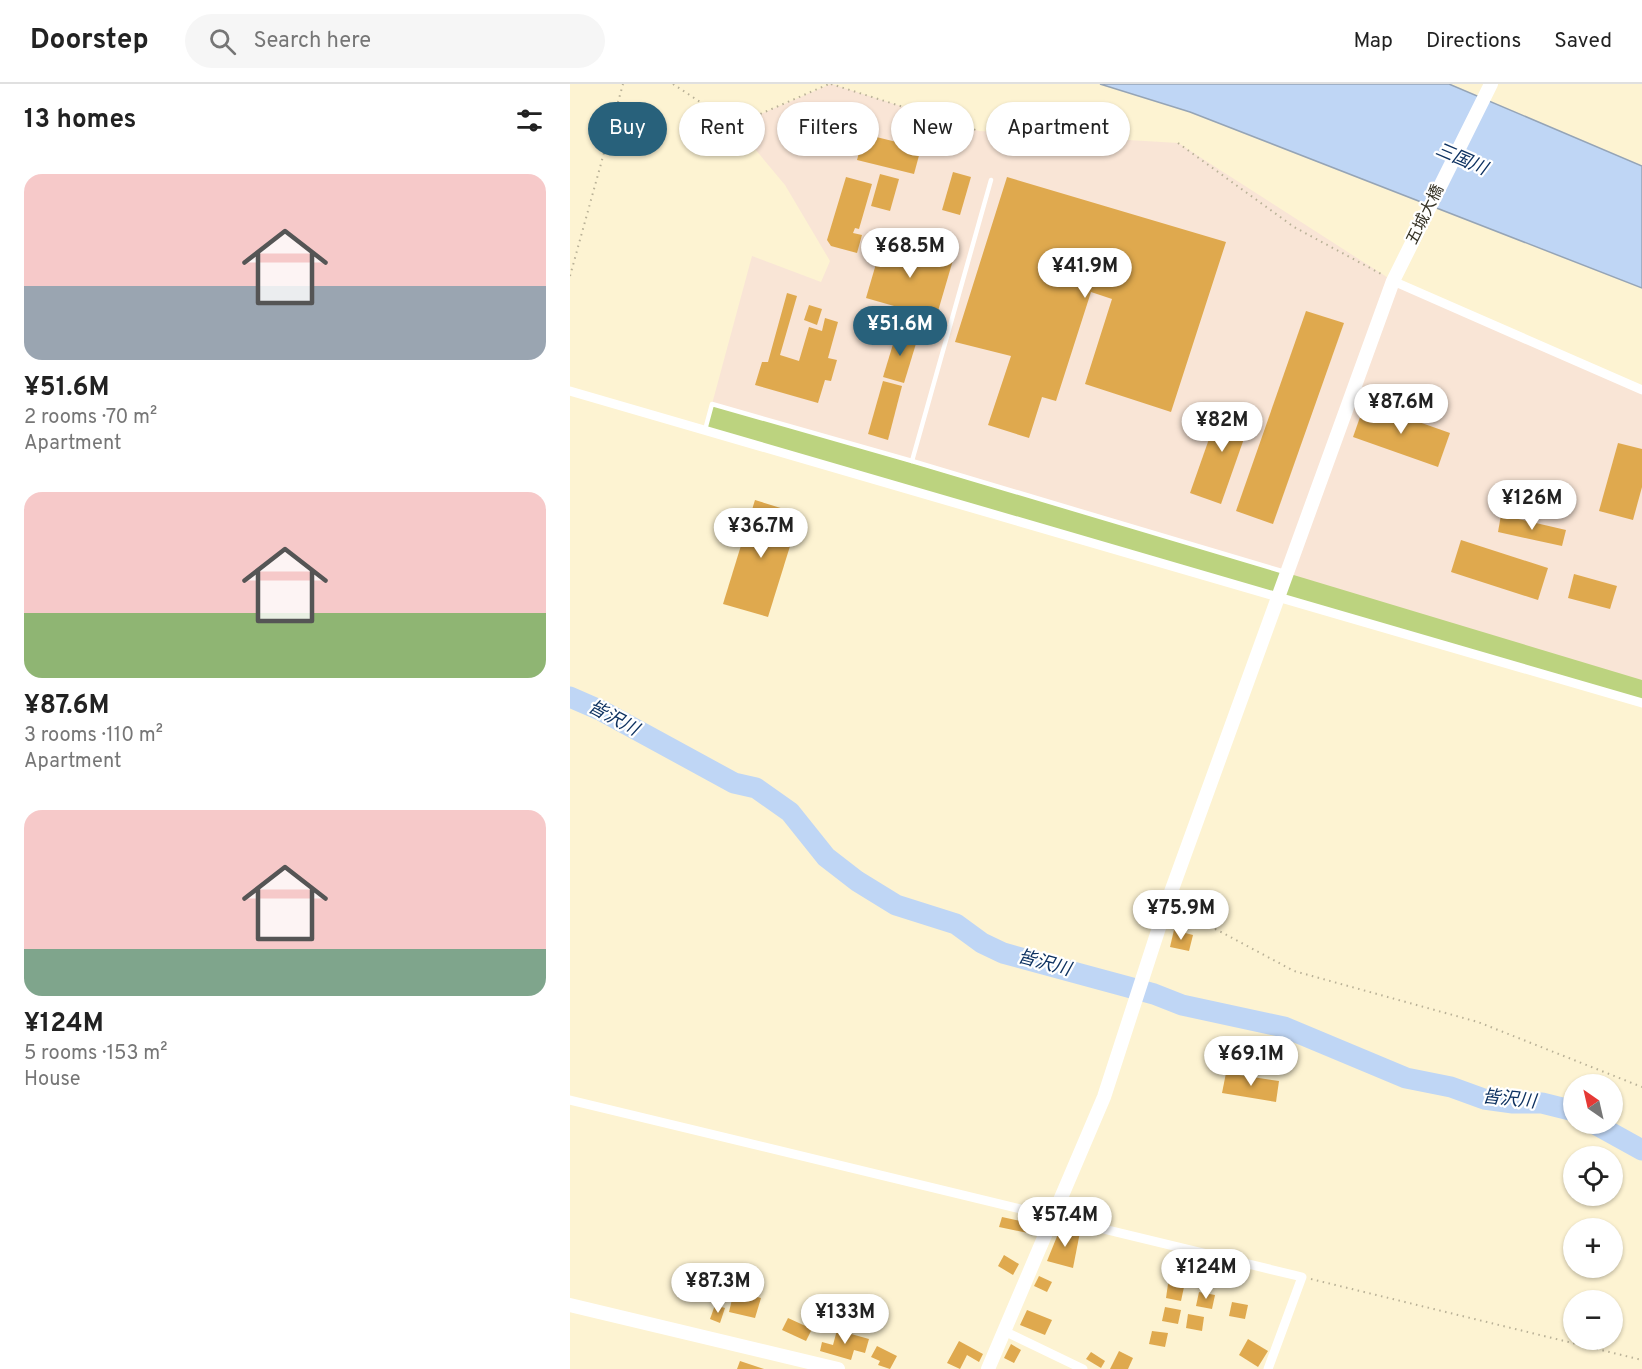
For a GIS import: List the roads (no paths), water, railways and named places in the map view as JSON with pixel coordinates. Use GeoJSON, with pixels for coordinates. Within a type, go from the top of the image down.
{"type":"FeatureCollection","features":[{"type":"Feature","properties":{"kind":"street","name":"五城大橋"},"geometry":{"type":"LineString","coordinates":[[988,1369],[1104,1098],[1167,903],[1393,281],[1491,84]]}},
{"type":"Feature","properties":{"kind":"street"},"geometry":{"type":"LineString","coordinates":[[1393,281],[1642,390]]}},
{"type":"Feature","properties":{"kind":"street"},"geometry":{"type":"LineString","coordinates":[[570,391],[1642,703]]}},
{"type":"Feature","properties":{"kind":"street"},"geometry":{"type":"LineString","coordinates":[[570,1100],[1052,1218],[1302,1276],[1268,1369]]}},
{"type":"Feature","properties":{"kind":"street"},"geometry":{"type":"LineString","coordinates":[[570,1305],[838,1369]]}},
{"type":"Feature","properties":{"kind":"street"},"geometry":{"type":"LineString","coordinates":[[1004,1331],[1083,1369]]}},
{"type":"Feature","properties":{"kind":"lane"},"geometry":{"type":"LineString","coordinates":[[912,461],[991,180]]}},
{"type":"Feature","properties":{"kind":"lane"},"geometry":{"type":"LineString","coordinates":[[705,430],[712,404],[1287,573]]}},
{"type":"Feature","properties":{"kind":"water","name":"三国川"},"geometry":{"type":"Polygon","coordinates":[[[1100,84],[1449,84],[1642,166],[1642,288],[1190,112],[1100,84]]]}},
{"type":"Feature","properties":{"kind":"waterway","name":"皆沢川"},"geometry":{"type":"LineString","coordinates":[[570,697],[602,711],[734,783],[756,788],[790,812],[826,857],[857,881],[896,905],[956,924],[982,943],[1003,953],[1154,994],[1182,1005],[1284,1027],[1406,1078],[1451,1087],[1484,1099],[1513,1103],[1542,1103],[1563,1108]]}},
{"type":"Feature","properties":{"kind":"waterway","name":"皆沢川"},"geometry":{"type":"LineString","coordinates":[[1613,1134],[1642,1150]]}}]}
